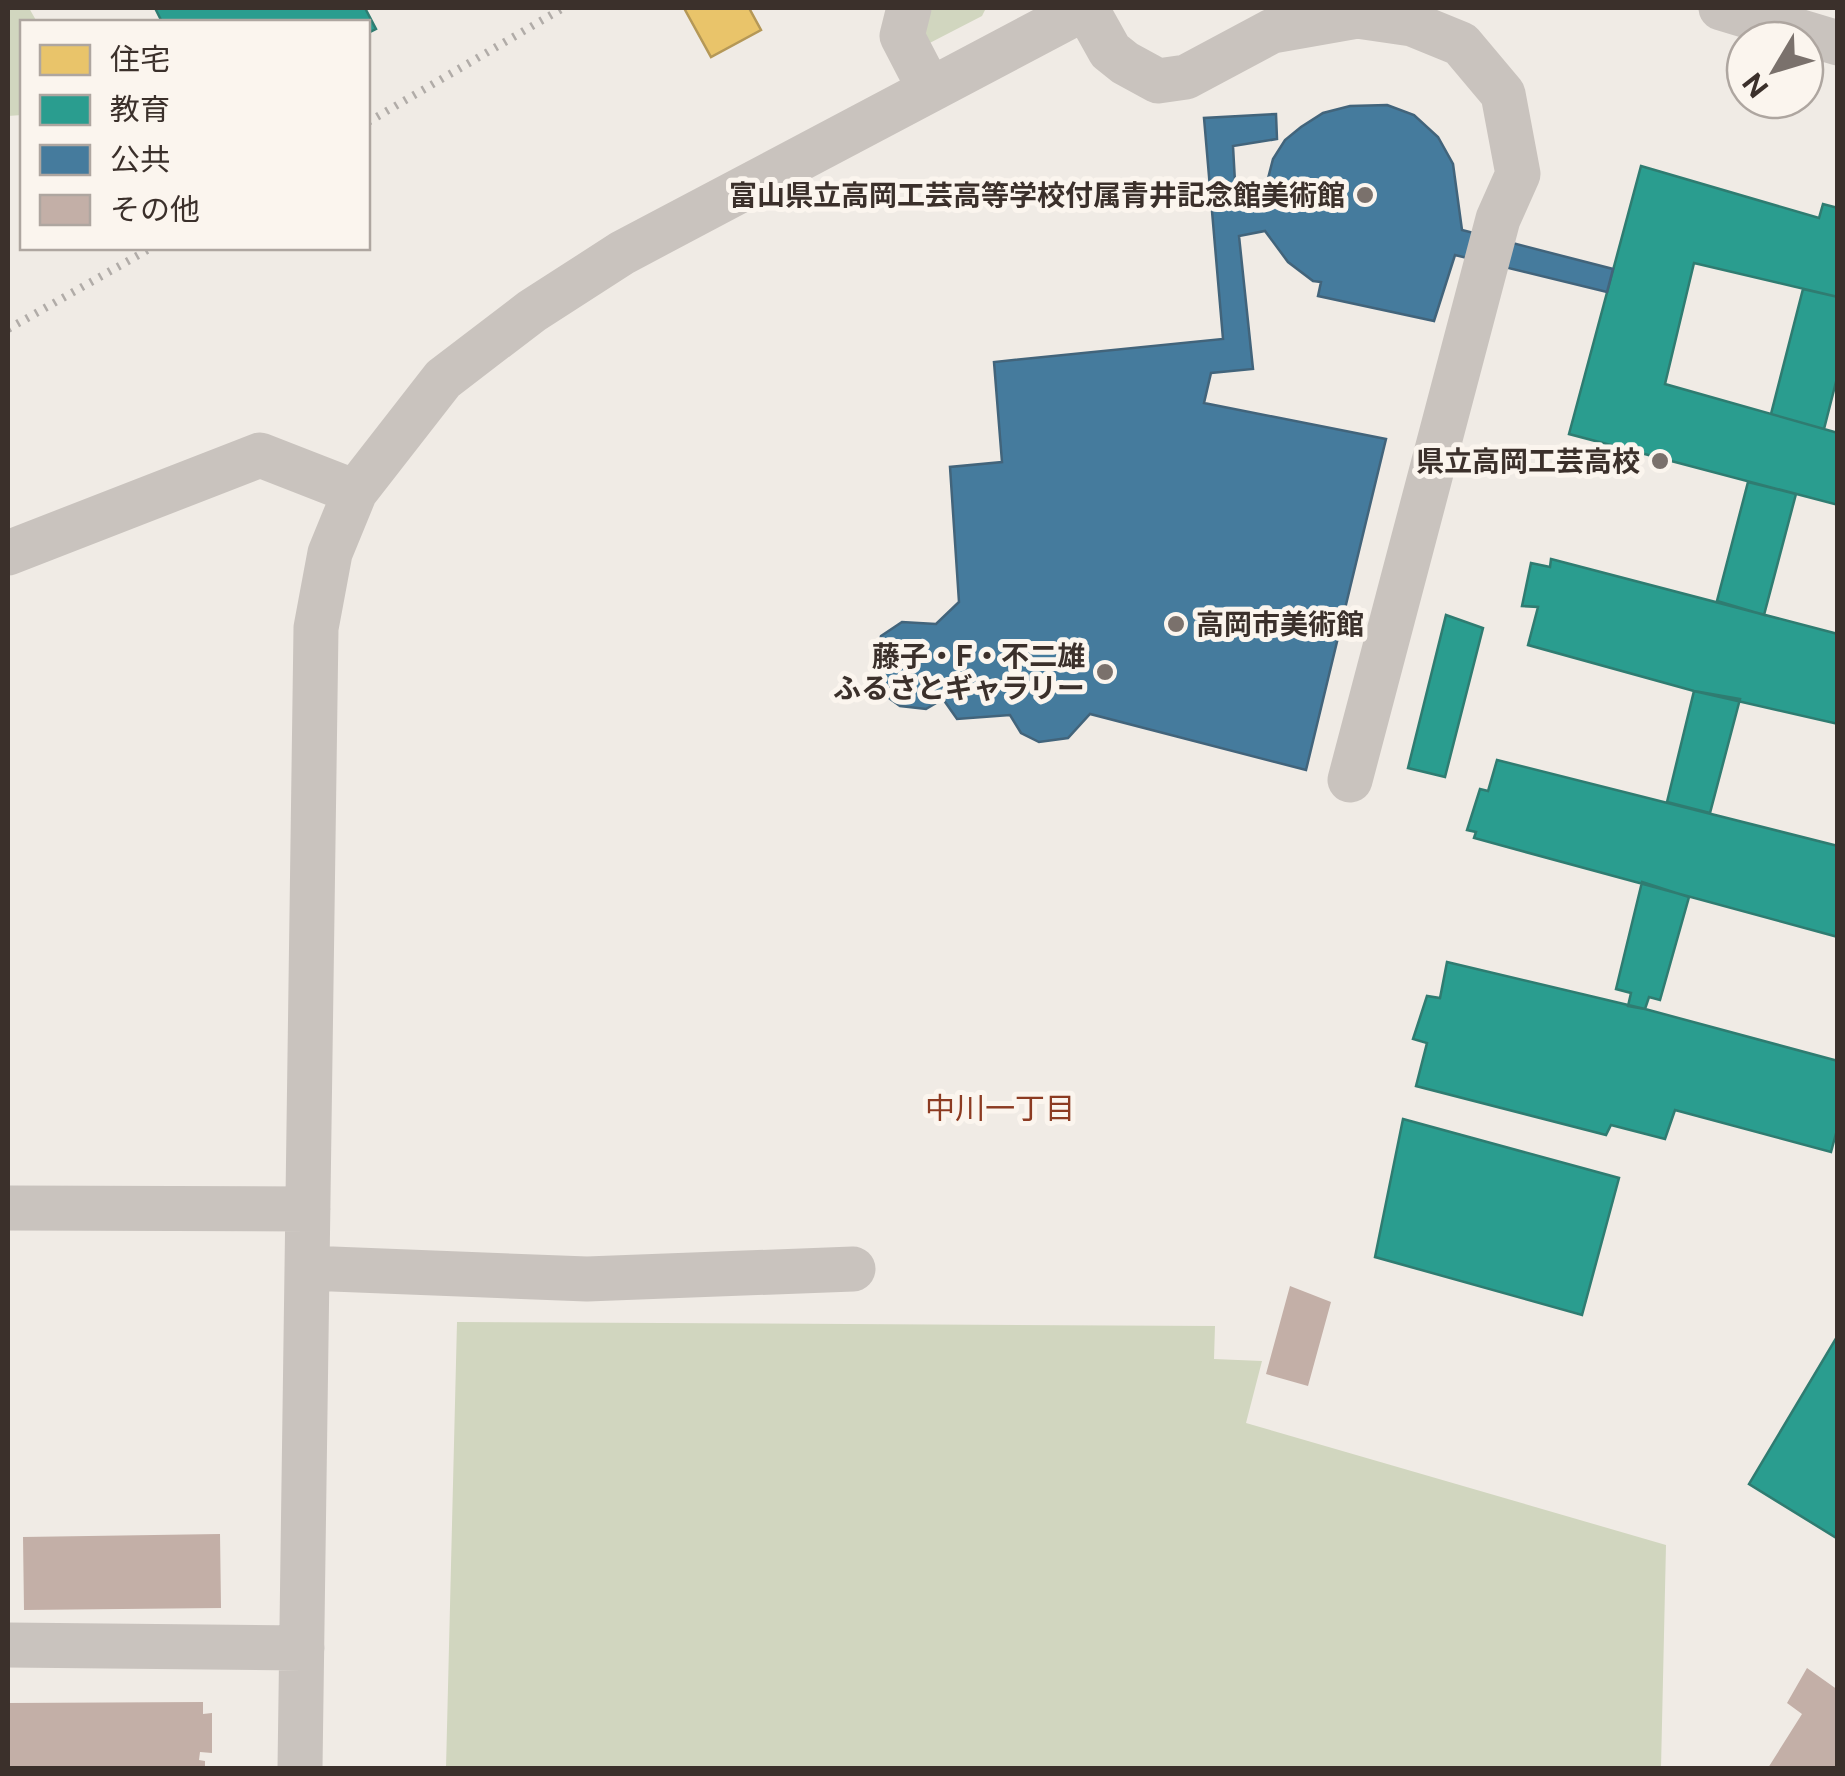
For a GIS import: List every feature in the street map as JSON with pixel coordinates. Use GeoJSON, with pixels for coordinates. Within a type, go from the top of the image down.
{"type":"FeatureCollection","features":[{"type":"Feature","properties":{"kind":"street"},"geometry":{"type":"LineString","coordinates":[[909,8],[902,36],[930,90]]}},
{"type":"Feature","properties":{"kind":"street"},"geometry":{"type":"LineString","coordinates":[[300,1768],[316,628],[330,553],[355,492],[443,379],[532,311],[622,253],[1085,8],[1110,50],[1158,81],[1186,77],[1272,31],[1357,16],[1412,24],[1461,44],[1503,94],[1518,174],[1498,220],[1350,780]]}},
{"type":"Feature","properties":{"kind":"street"},"geometry":{"type":"LineString","coordinates":[[1721,8],[1838,43]]}},
{"type":"Feature","properties":{"kind":"street"},"geometry":{"type":"LineString","coordinates":[[8,552],[260,455],[355,492]]}},
{"type":"Feature","properties":{"kind":"street"},"geometry":{"type":"LineString","coordinates":[[8,1208],[308,1209]]}},
{"type":"Feature","properties":{"kind":"street"},"geometry":{"type":"LineString","coordinates":[[307,1268],[588,1278],[853,1269]]}},
{"type":"Feature","properties":{"kind":"street"},"geometry":{"type":"LineString","coordinates":[[8,1645],[302,1648]]}},
{"type":"Feature","properties":{"kind":"green space"},"geometry":{"type":"Polygon","coordinates":[[[8,8],[29,8],[36,20],[20,20],[20,115],[8,116],[8,8]]]}},
{"type":"Feature","properties":{"kind":"green space"},"geometry":{"type":"Polygon","coordinates":[[[933,8],[986,8],[982,16],[920,48],[912,22],[933,8]]]}},
{"type":"Feature","properties":{"kind":"green space"},"geometry":{"type":"Polygon","coordinates":[[[457,1322],[1215,1326],[1214,1359],[1262,1361],[1246,1423],[1666,1545],[1661,1768],[446,1768],[457,1322]]]}},
{"type":"Feature","properties":{"kind":"building: 住宅"},"geometry":{"type":"Polygon","coordinates":[[[684,8],[749,8],[761,30],[711,57],[684,8]]]}},
{"type":"Feature","properties":{"kind":"building: 教育"},"geometry":{"type":"Polygon","coordinates":[[[155,8],[365,8],[376,29],[370,32],[370,20],[161,20],[155,8]]]}},
{"type":"Feature","properties":{"kind":"building: 教育"},"geometry":{"type":"Polygon","coordinates":[[[1641,166],[1819,218],[1823,204],[1838,208],[1838,297],[1694,263],[1665,384],[1838,433],[1838,505],[1569,434],[1641,166]]]}},
{"type":"Feature","properties":{"kind":"building: 教育"},"geometry":{"type":"Polygon","coordinates":[[[1803,289],[1838,297],[1838,374],[1824,429],[1771,414],[1803,289]]]}},
{"type":"Feature","properties":{"kind":"building: 教育"},"geometry":{"type":"Polygon","coordinates":[[[1748,482],[1796,494],[1764,615],[1717,601],[1748,482]]]}},
{"type":"Feature","properties":{"kind":"building: 教育"},"geometry":{"type":"Polygon","coordinates":[[[1551,559],[1838,634],[1838,724],[1694,691],[1528,645],[1538,607],[1522,606],[1531,563],[1550,567],[1551,559]]]}},
{"type":"Feature","properties":{"kind":"building: 教育"},"geometry":{"type":"Polygon","coordinates":[[[1446,615],[1483,628],[1445,777],[1408,768],[1446,615]]]}},
{"type":"Feature","properties":{"kind":"building: 教育"},"geometry":{"type":"Polygon","coordinates":[[[1694,691],[1740,699],[1710,813],[1667,802],[1694,691]]]}},
{"type":"Feature","properties":{"kind":"building: 教育"},"geometry":{"type":"Polygon","coordinates":[[[1497,760],[1838,846],[1838,937],[1474,838],[1476,832],[1467,830],[1480,789],[1488,791],[1497,760]]]}},
{"type":"Feature","properties":{"kind":"building: 教育"},"geometry":{"type":"Polygon","coordinates":[[[1642,882],[1689,897],[1660,1000],[1649,997],[1645,1009],[1628,1006],[1631,993],[1616,989],[1642,882]]]}},
{"type":"Feature","properties":{"kind":"building: 教育"},"geometry":{"type":"Polygon","coordinates":[[[1447,962],[1645,1009],[1838,1061],[1838,1126],[1831,1152],[1675,1110],[1665,1139],[1611,1125],[1606,1135],[1416,1086],[1427,1043],[1413,1039],[1427,996],[1440,998],[1447,962]]]}},
{"type":"Feature","properties":{"kind":"building: 教育"},"geometry":{"type":"Polygon","coordinates":[[[1403,1119],[1619,1178],[1582,1315],[1375,1257],[1403,1119]]]}},
{"type":"Feature","properties":{"kind":"building: 教育"},"geometry":{"type":"Polygon","coordinates":[[[1838,1335],[1838,1539],[1749,1484],[1838,1335]]]}},
{"type":"Feature","properties":{"kind":"building: 公共"},"geometry":{"type":"Polygon","coordinates":[[[1387,105],[1414,115],[1438,137],[1453,164],[1462,230],[1613,269],[1607,292],[1455,255],[1434,321],[1318,296],[1321,282],[1313,281],[1288,262],[1265,231],[1239,236],[1253,369],[1211,373],[1204,403],[1386,439],[1306,770],[1090,714],[1068,738],[1039,742],[1021,733],[1010,715],[957,719],[943,699],[926,709],[900,706],[889,698],[877,683],[872,668],[881,636],[902,622],[936,624],[959,602],[950,467],[1002,462],[994,362],[1223,339],[1204,118],[1276,114],[1277,139],[1233,146],[1236,200],[1264,194],[1273,159],[1285,140],[1323,113],[1350,106],[1387,105]]]}},
{"type":"Feature","properties":{"kind":"building: その他"},"geometry":{"type":"Polygon","coordinates":[[[1290,1286],[1331,1302],[1308,1386],[1266,1374],[1290,1286]]]}},
{"type":"Feature","properties":{"kind":"building: その他"},"geometry":{"type":"Polygon","coordinates":[[[220,1534],[221,1608],[24,1610],[23,1537],[220,1534]]]}},
{"type":"Feature","properties":{"kind":"building: その他"},"geometry":{"type":"Polygon","coordinates":[[[1807,1668],[1838,1690],[1838,1768],[1768,1768],[1802,1714],[1787,1703],[1807,1668]]]}},
{"type":"Feature","properties":{"kind":"building: その他"},"geometry":{"type":"Polygon","coordinates":[[[203,1702],[203,1714],[212,1713],[212,1753],[200,1752],[199,1760],[205,1761],[205,1768],[8,1768],[8,1703],[203,1702]]]}},
{"type":"Feature","properties":{"kind":"railway"},"geometry":{"type":"LineString","coordinates":[[370,121],[563,8]]}},
{"type":"Feature","properties":{"kind":"railway"},"geometry":{"type":"LineString","coordinates":[[8,329],[147,250]]}},
{"type":"Feature","properties":{"kind":"place","name":"富山県立高岡工芸高等学校付属青井記念館美術館"},"geometry":{"type":"Point","coordinates":[1365,195]}},
{"type":"Feature","properties":{"kind":"place","name":"県立高岡工芸高校"},"geometry":{"type":"Point","coordinates":[1660,461]}},
{"type":"Feature","properties":{"kind":"place","name":"高岡市美術館"},"geometry":{"type":"Point","coordinates":[1176,624]}},
{"type":"Feature","properties":{"kind":"place","name":"藤子・F・不二雄 ふるさとギャラリー"},"geometry":{"type":"Point","coordinates":[1105,672]}},
{"type":"Feature","properties":{"kind":"district","name":"中川一丁目"},"geometry":{"type":"Point","coordinates":[1000,1109]}}]}
